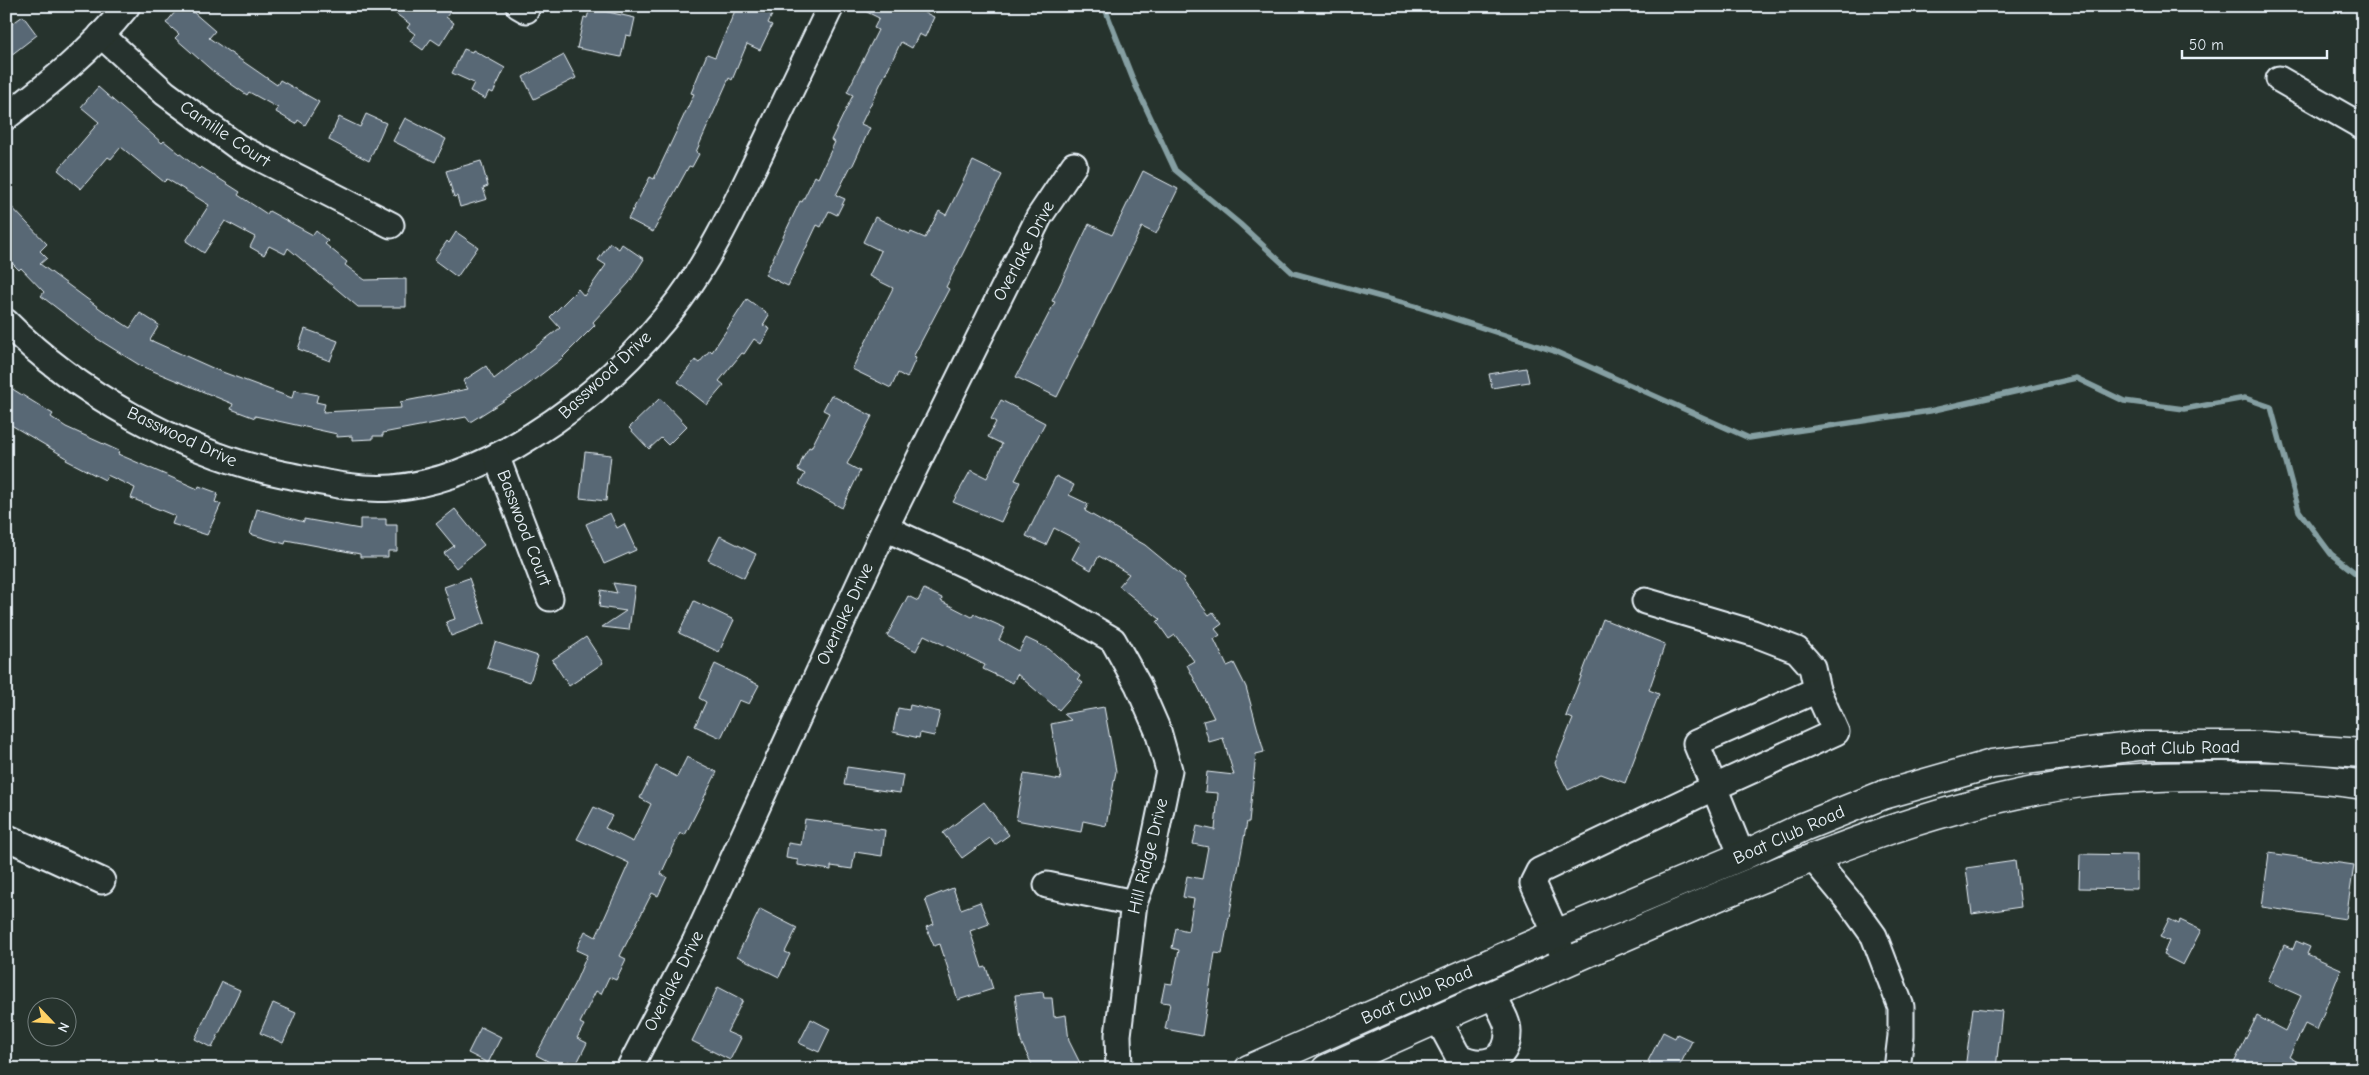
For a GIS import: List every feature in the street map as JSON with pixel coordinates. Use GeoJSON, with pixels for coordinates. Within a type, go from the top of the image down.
{"type":"FeatureCollection","features":[{"type":"Feature","properties":{"kind":"main road","name":"Boat Club Road"},"geometry":{"type":"LineString","coordinates":[[1249,1069],[1556,934],[1742,856],[1803,827],[1883,796],[1992,764],[2138,746],[2262,746],[2363,753]]}},
{"type":"Feature","properties":{"kind":"main road","name":"Boat Club Road"},"geometry":{"type":"LineString","coordinates":[[1326,1069],[1565,963],[1812,857],[1979,804],[2089,782],[2178,776],[2283,776],[2363,785]]}},
{"type":"Feature","properties":{"kind":"street"},"geometry":{"type":"LineString","coordinates":[[6,117],[47,86],[101,35],[127,6]]}},
{"type":"Feature","properties":{"kind":"street","name":"Basswood Drive"},"geometry":{"type":"LineString","coordinates":[[6,322],[70,376],[134,418],[212,454],[247,466],[348,487],[392,488],[437,480],[497,458],[558,420],[594,390],[639,347],[680,299],[728,221],[831,6]]}},
{"type":"Feature","properties":{"kind":"street","name":"Camille Court"},"geometry":{"type":"LineString","coordinates":[[101,35],[165,93],[238,147],[391,225]]}},
{"type":"Feature","properties":{"kind":"street"},"geometry":{"type":"LineString","coordinates":[[2279,79],[2363,127]]}},
{"type":"Feature","properties":{"kind":"street","name":"Overlake Drive"},"geometry":{"type":"LineString","coordinates":[[629,1069],[695,942],[885,528],[1039,217],[1074,165]]}},
{"type":"Feature","properties":{"kind":"street","name":"Basswood Court"},"geometry":{"type":"LineString","coordinates":[[497,458],[550,598]]}},
{"type":"Feature","properties":{"kind":"street","name":"Hill Ridge Drive"},"geometry":{"type":"LineString","coordinates":[[885,528],[1053,605],[1113,640],[1138,685],[1158,731],[1169,770],[1151,857],[1134,903],[1118,1035],[1119,1069]]}},
{"type":"Feature","properties":{"kind":"street"},"geometry":{"type":"LineString","coordinates":[[1565,963],[1556,934],[1533,883],[1539,871],[1715,786],[1836,732],[1817,690],[1812,667],[1797,650],[1753,633],[1645,601]]}},
{"type":"Feature","properties":{"kind":"street"},"geometry":{"type":"LineString","coordinates":[[1742,856],[1696,743],[1817,690]]}},
{"type":"Feature","properties":{"kind":"street"},"geometry":{"type":"LineString","coordinates":[[6,837],[102,882]]}},
{"type":"Feature","properties":{"kind":"street"},"geometry":{"type":"LineString","coordinates":[[1812,857],[1851,904],[1874,936],[1901,1007],[1901,1036],[1896,1069]]}},
{"type":"Feature","properties":{"kind":"street"},"geometry":{"type":"LineString","coordinates":[[1047,885],[1134,903]]}},
{"type":"Feature","properties":{"kind":"street"},"geometry":{"type":"LineString","coordinates":[[1438,1019],[1449,1044],[1458,1056],[1480,1064],[1491,1061],[1501,1053],[1507,1042],[1509,1029],[1493,995]]}},
{"type":"Feature","properties":{"kind":"building"},"geometry":{"type":"Polygon","coordinates":[[[180,6],[186,6],[215,31],[209,38],[277,85],[280,80],[319,102],[305,125],[298,120],[296,124],[276,112],[278,108],[249,92],[247,95],[215,73],[175,38],[179,34],[166,23],[180,6]]]}},
{"type":"Feature","properties":{"kind":"building"},"geometry":{"type":"Polygon","coordinates":[[[385,6],[442,6],[450,12],[446,17],[454,23],[440,45],[431,39],[423,50],[410,41],[415,34],[407,28],[410,24],[385,6]]]}},
{"type":"Feature","properties":{"kind":"building"},"geometry":{"type":"Polygon","coordinates":[[[737,6],[752,6],[772,15],[768,23],[772,25],[760,50],[747,44],[732,80],[729,78],[696,152],[699,154],[692,167],[689,166],[653,232],[628,219],[650,177],[654,179],[694,94],[691,93],[707,54],[715,57],[737,6]]]}},
{"type":"Feature","properties":{"kind":"building"},"geometry":{"type":"Polygon","coordinates":[[[855,6],[911,6],[934,17],[925,37],[919,34],[912,48],[901,42],[861,124],[870,128],[852,167],[836,195],[845,199],[837,215],[829,211],[821,227],[817,225],[788,286],[765,275],[800,201],[802,202],[815,176],[818,178],[835,142],[831,140],[853,95],[847,92],[878,30],[874,28],[879,18],[855,6]]]}},
{"type":"Feature","properties":{"kind":"building"},"geometry":{"type":"Polygon","coordinates":[[[590,8],[635,18],[631,36],[626,35],[621,57],[577,48],[584,17],[587,18],[590,8]]]}},
{"type":"Feature","properties":{"kind":"building"},"geometry":{"type":"Polygon","coordinates":[[[23,16],[37,35],[6,59],[6,28],[23,16]]]}},
{"type":"Feature","properties":{"kind":"building"},"geometry":{"type":"Polygon","coordinates":[[[464,49],[472,52],[473,50],[505,68],[493,93],[489,91],[485,99],[470,91],[474,83],[452,73],[464,49]]]}},
{"type":"Feature","properties":{"kind":"building"},"geometry":{"type":"Polygon","coordinates":[[[564,55],[576,78],[534,99],[523,77],[564,55]]]}},
{"type":"Feature","properties":{"kind":"building"},"geometry":{"type":"Polygon","coordinates":[[[98,87],[162,143],[164,141],[199,169],[201,167],[240,192],[238,195],[267,214],[269,211],[313,235],[316,231],[328,241],[325,244],[347,262],[345,265],[365,280],[406,279],[406,307],[358,307],[288,248],[285,254],[269,246],[264,255],[250,247],[255,237],[225,221],[204,253],[186,241],[209,205],[167,179],[164,182],[121,147],[111,159],[108,157],[81,189],[58,170],[99,122],[81,107],[98,87]]]}},
{"type":"Feature","properties":{"kind":"building"},"geometry":{"type":"Polygon","coordinates":[[[366,114],[386,123],[369,161],[329,140],[339,117],[360,127],[366,114]]]}},
{"type":"Feature","properties":{"kind":"building"},"geometry":{"type":"Polygon","coordinates":[[[405,118],[446,139],[435,162],[393,141],[405,118]]]}},
{"type":"Feature","properties":{"kind":"building"},"geometry":{"type":"Polygon","coordinates":[[[481,161],[488,186],[483,188],[487,199],[460,207],[457,196],[454,197],[446,171],[481,161]]]}},
{"type":"Feature","properties":{"kind":"building"},"geometry":{"type":"Polygon","coordinates":[[[973,161],[1002,175],[946,287],[949,289],[913,357],[916,358],[907,378],[898,373],[891,388],[852,369],[893,288],[869,276],[881,251],[863,242],[875,217],[910,234],[911,232],[925,238],[939,211],[946,215],[973,161]]]}},
{"type":"Feature","properties":{"kind":"building"},"geometry":{"type":"Polygon","coordinates":[[[1143,171],[1178,189],[1156,234],[1142,227],[1057,397],[1016,377],[1055,302],[1052,301],[1089,224],[1112,235],[1143,171]]]}},
{"type":"Feature","properties":{"kind":"building"},"geometry":{"type":"Polygon","coordinates":[[[6,201],[47,244],[40,251],[47,258],[40,264],[102,310],[130,328],[140,313],[159,325],[150,340],[217,370],[292,398],[294,390],[318,395],[316,402],[325,404],[323,412],[401,408],[400,402],[468,389],[463,381],[486,366],[494,379],[560,328],[550,317],[578,289],[584,296],[606,265],[598,260],[610,243],[619,249],[622,244],[644,259],[629,283],[593,322],[595,325],[560,360],[521,390],[470,422],[466,417],[383,433],[383,436],[373,436],[373,439],[352,440],[352,436],[337,437],[337,434],[255,416],[255,418],[231,409],[233,404],[141,366],[96,338],[41,296],[44,292],[21,268],[19,270],[6,257],[6,201]]]}},
{"type":"Feature","properties":{"kind":"building"},"geometry":{"type":"Polygon","coordinates":[[[456,232],[478,247],[457,277],[434,260],[447,241],[449,243],[456,232]]]}},
{"type":"Feature","properties":{"kind":"building"},"geometry":{"type":"Polygon","coordinates":[[[747,299],[769,315],[763,325],[770,329],[761,344],[754,339],[744,354],[742,353],[719,381],[724,385],[707,405],[678,382],[695,360],[699,363],[710,350],[712,352],[747,299]]]}},
{"type":"Feature","properties":{"kind":"building"},"geometry":{"type":"Polygon","coordinates":[[[305,329],[338,341],[330,361],[298,349],[305,329]]]}},
{"type":"Feature","properties":{"kind":"building"},"geometry":{"type":"Polygon","coordinates":[[[1526,368],[1529,382],[1492,388],[1489,374],[1526,368]]]}},
{"type":"Feature","properties":{"kind":"building"},"geometry":{"type":"Polygon","coordinates":[[[6,385],[53,414],[51,417],[66,427],[119,451],[118,454],[198,489],[199,486],[218,493],[215,502],[221,504],[207,535],[172,524],[175,516],[131,498],[135,488],[107,475],[105,480],[66,460],[67,458],[6,422],[6,385]]]}},
{"type":"Feature","properties":{"kind":"building"},"geometry":{"type":"Polygon","coordinates":[[[831,395],[872,416],[847,464],[860,471],[842,508],[799,484],[805,474],[798,470],[803,457],[809,447],[811,448],[829,413],[823,410],[831,395]]]}},
{"type":"Feature","properties":{"kind":"building"},"geometry":{"type":"Polygon","coordinates":[[[660,398],[687,426],[668,445],[661,438],[649,449],[629,428],[660,398]]]}},
{"type":"Feature","properties":{"kind":"building"},"geometry":{"type":"Polygon","coordinates":[[[1001,400],[1045,423],[1015,480],[1020,482],[1001,522],[953,502],[971,470],[987,478],[1002,444],[988,437],[996,422],[991,419],[1001,400]]]}},
{"type":"Feature","properties":{"kind":"building"},"geometry":{"type":"Polygon","coordinates":[[[585,452],[611,455],[606,501],[580,498],[585,452]]]}},
{"type":"Feature","properties":{"kind":"building"},"geometry":{"type":"Polygon","coordinates":[[[1056,476],[1074,485],[1069,495],[1088,504],[1085,511],[1145,545],[1185,578],[1183,581],[1209,615],[1213,612],[1222,624],[1215,629],[1220,635],[1214,639],[1227,666],[1234,663],[1246,687],[1264,752],[1256,754],[1249,822],[1247,822],[1222,954],[1215,953],[1202,1036],[1165,1029],[1170,1003],[1161,1002],[1165,983],[1172,984],[1179,950],[1172,948],[1176,928],[1188,931],[1194,899],[1183,897],[1187,876],[1202,879],[1208,847],[1193,844],[1197,826],[1215,830],[1218,793],[1205,792],[1207,772],[1234,775],[1223,738],[1209,742],[1203,721],[1214,718],[1187,665],[1194,661],[1175,635],[1169,639],[1157,622],[1160,619],[1119,586],[1129,574],[1099,556],[1091,570],[1072,559],[1081,542],[1054,528],[1046,545],[1026,536],[1056,476]]]}},
{"type":"Feature","properties":{"kind":"building"},"geometry":{"type":"Polygon","coordinates":[[[257,509],[304,522],[304,519],[360,529],[360,519],[386,519],[386,525],[397,525],[397,551],[388,551],[388,557],[360,557],[360,554],[286,540],[285,544],[250,534],[257,509]]]}},
{"type":"Feature","properties":{"kind":"building"},"geometry":{"type":"Polygon","coordinates":[[[455,509],[484,545],[456,568],[444,553],[454,546],[436,524],[455,509]]]}},
{"type":"Feature","properties":{"kind":"building"},"geometry":{"type":"Polygon","coordinates":[[[610,513],[617,528],[624,524],[636,550],[604,564],[586,524],[610,513]]]}},
{"type":"Feature","properties":{"kind":"building"},"geometry":{"type":"Polygon","coordinates":[[[720,536],[756,554],[744,578],[708,560],[720,536]]]}},
{"type":"Feature","properties":{"kind":"building"},"geometry":{"type":"Polygon","coordinates":[[[469,578],[485,623],[451,636],[446,622],[455,619],[444,587],[469,578]]]}},
{"type":"Feature","properties":{"kind":"building"},"geometry":{"type":"Polygon","coordinates":[[[613,583],[635,586],[629,630],[602,627],[626,611],[599,607],[601,590],[617,593],[613,583]]]}},
{"type":"Feature","properties":{"kind":"building"},"geometry":{"type":"Polygon","coordinates":[[[924,589],[942,598],[941,601],[972,617],[974,614],[1005,628],[999,640],[1019,651],[1026,638],[1049,649],[1080,676],[1078,679],[1083,683],[1059,710],[1017,674],[1013,683],[983,669],[985,665],[924,635],[916,651],[887,636],[908,596],[918,601],[924,589]]]}},
{"type":"Feature","properties":{"kind":"building"},"geometry":{"type":"Polygon","coordinates":[[[694,601],[734,620],[719,652],[679,633],[694,601]]]}},
{"type":"Feature","properties":{"kind":"building"},"geometry":{"type":"Polygon","coordinates":[[[1603,619],[1665,644],[1649,690],[1659,694],[1625,783],[1601,774],[1568,790],[1555,763],[1573,719],[1566,716],[1603,619]]]}},
{"type":"Feature","properties":{"kind":"building"},"geometry":{"type":"Polygon","coordinates":[[[586,637],[603,663],[569,686],[552,660],[586,637]]]}},
{"type":"Feature","properties":{"kind":"building"},"geometry":{"type":"Polygon","coordinates":[[[495,642],[538,656],[530,682],[487,668],[495,642]]]}},
{"type":"Feature","properties":{"kind":"building"},"geometry":{"type":"Polygon","coordinates":[[[715,664],[759,685],[749,704],[739,700],[721,738],[695,726],[706,702],[699,698],[715,664]]]}},
{"type":"Feature","properties":{"kind":"building"},"geometry":{"type":"Polygon","coordinates":[[[910,705],[940,712],[934,736],[920,733],[919,738],[893,732],[898,708],[909,710],[910,705]]]}},
{"type":"Feature","properties":{"kind":"building"},"geometry":{"type":"Polygon","coordinates":[[[1104,707],[1116,771],[1106,826],[1083,821],[1081,832],[1016,820],[1024,774],[1061,780],[1051,724],[1071,720],[1064,714],[1104,707]]]}},
{"type":"Feature","properties":{"kind":"building"},"geometry":{"type":"Polygon","coordinates":[[[687,757],[717,772],[685,835],[680,833],[661,874],[667,877],[658,896],[652,893],[620,956],[626,959],[616,980],[609,977],[601,994],[596,991],[580,1023],[584,1025],[577,1038],[587,1043],[576,1065],[568,1061],[563,1069],[536,1055],[576,981],[587,955],[576,950],[585,931],[596,937],[629,863],[577,839],[594,807],[612,816],[605,828],[633,842],[651,804],[640,798],[656,766],[677,777],[687,757]]]}},
{"type":"Feature","properties":{"kind":"building"},"geometry":{"type":"Polygon","coordinates":[[[847,767],[903,775],[900,793],[844,785],[847,767]]]}},
{"type":"Feature","properties":{"kind":"building"},"geometry":{"type":"Polygon","coordinates":[[[984,802],[1009,835],[995,845],[990,838],[962,858],[943,833],[984,802]]]}},
{"type":"Feature","properties":{"kind":"building"},"geometry":{"type":"Polygon","coordinates":[[[805,819],[885,830],[882,856],[855,852],[852,869],[831,866],[831,870],[798,865],[798,860],[786,858],[788,843],[801,845],[805,819]]]}},
{"type":"Feature","properties":{"kind":"building"},"geometry":{"type":"Polygon","coordinates":[[[2269,853],[2354,865],[2346,919],[2262,907],[2269,853]]]}},
{"type":"Feature","properties":{"kind":"building"},"geometry":{"type":"Polygon","coordinates":[[[2080,854],[2137,855],[2137,889],[2079,888],[2080,854]]]}},
{"type":"Feature","properties":{"kind":"building"},"geometry":{"type":"Polygon","coordinates":[[[2015,861],[2021,907],[1972,914],[1966,868],[2015,861]]]}},
{"type":"Feature","properties":{"kind":"building"},"geometry":{"type":"Polygon","coordinates":[[[953,888],[961,909],[980,902],[989,924],[970,931],[982,968],[986,967],[993,989],[958,1000],[940,944],[934,946],[926,927],[934,924],[925,899],[953,888]]]}},
{"type":"Feature","properties":{"kind":"building"},"geometry":{"type":"Polygon","coordinates":[[[760,909],[797,928],[785,952],[790,954],[779,977],[737,956],[760,909]]]}},
{"type":"Feature","properties":{"kind":"building"},"geometry":{"type":"Polygon","coordinates":[[[2169,919],[2179,924],[2180,920],[2201,930],[2183,965],[2163,955],[2169,941],[2160,937],[2169,919]]]}},
{"type":"Feature","properties":{"kind":"building"},"geometry":{"type":"Polygon","coordinates":[[[2296,941],[2310,947],[2307,954],[2341,969],[2317,1030],[2305,1024],[2289,1057],[2311,1069],[2231,1069],[2257,1016],[2285,1031],[2301,996],[2268,981],[2284,945],[2293,949],[2296,941]]]}},
{"type":"Feature","properties":{"kind":"building"},"geometry":{"type":"Polygon","coordinates":[[[222,982],[240,990],[212,1048],[195,1039],[222,982]]]}},
{"type":"Feature","properties":{"kind":"building"},"geometry":{"type":"Polygon","coordinates":[[[718,987],[743,1000],[727,1032],[741,1038],[730,1060],[692,1041],[718,987]]]}},
{"type":"Feature","properties":{"kind":"building"},"geometry":{"type":"Polygon","coordinates":[[[1043,992],[1044,998],[1052,998],[1054,1017],[1066,1015],[1069,1041],[1080,1063],[1068,1069],[1034,1069],[1021,1042],[1015,995],[1043,992]]]}},
{"type":"Feature","properties":{"kind":"building"},"geometry":{"type":"Polygon","coordinates":[[[273,1003],[296,1013],[283,1043],[260,1033],[273,1003]]]}},
{"type":"Feature","properties":{"kind":"building"},"geometry":{"type":"Polygon","coordinates":[[[1973,1008],[2002,1011],[1996,1069],[1965,1069],[1973,1008]]]}},
{"type":"Feature","properties":{"kind":"building"},"geometry":{"type":"Polygon","coordinates":[[[811,1019],[830,1029],[819,1052],[799,1043],[811,1019]]]}},
{"type":"Feature","properties":{"kind":"building"},"geometry":{"type":"Polygon","coordinates":[[[481,1027],[501,1037],[488,1063],[468,1053],[481,1027]]]}},
{"type":"Feature","properties":{"kind":"building"},"geometry":{"type":"Polygon","coordinates":[[[1663,1032],[1675,1038],[1677,1034],[1692,1041],[1678,1069],[1647,1069],[1650,1062],[1648,1061],[1663,1032]]]}},
{"type":"Feature","properties":{"kind":"waterway"},"geometry":{"type":"LineString","coordinates":[[1104,6],[1134,82],[1175,170],[1240,224],[1293,273],[1418,307],[1554,351],[1749,438],[1930,411],[2076,378],[2124,401],[2184,409],[2245,398],[2271,407],[2299,511],[2331,554],[2363,579]]}}]}
